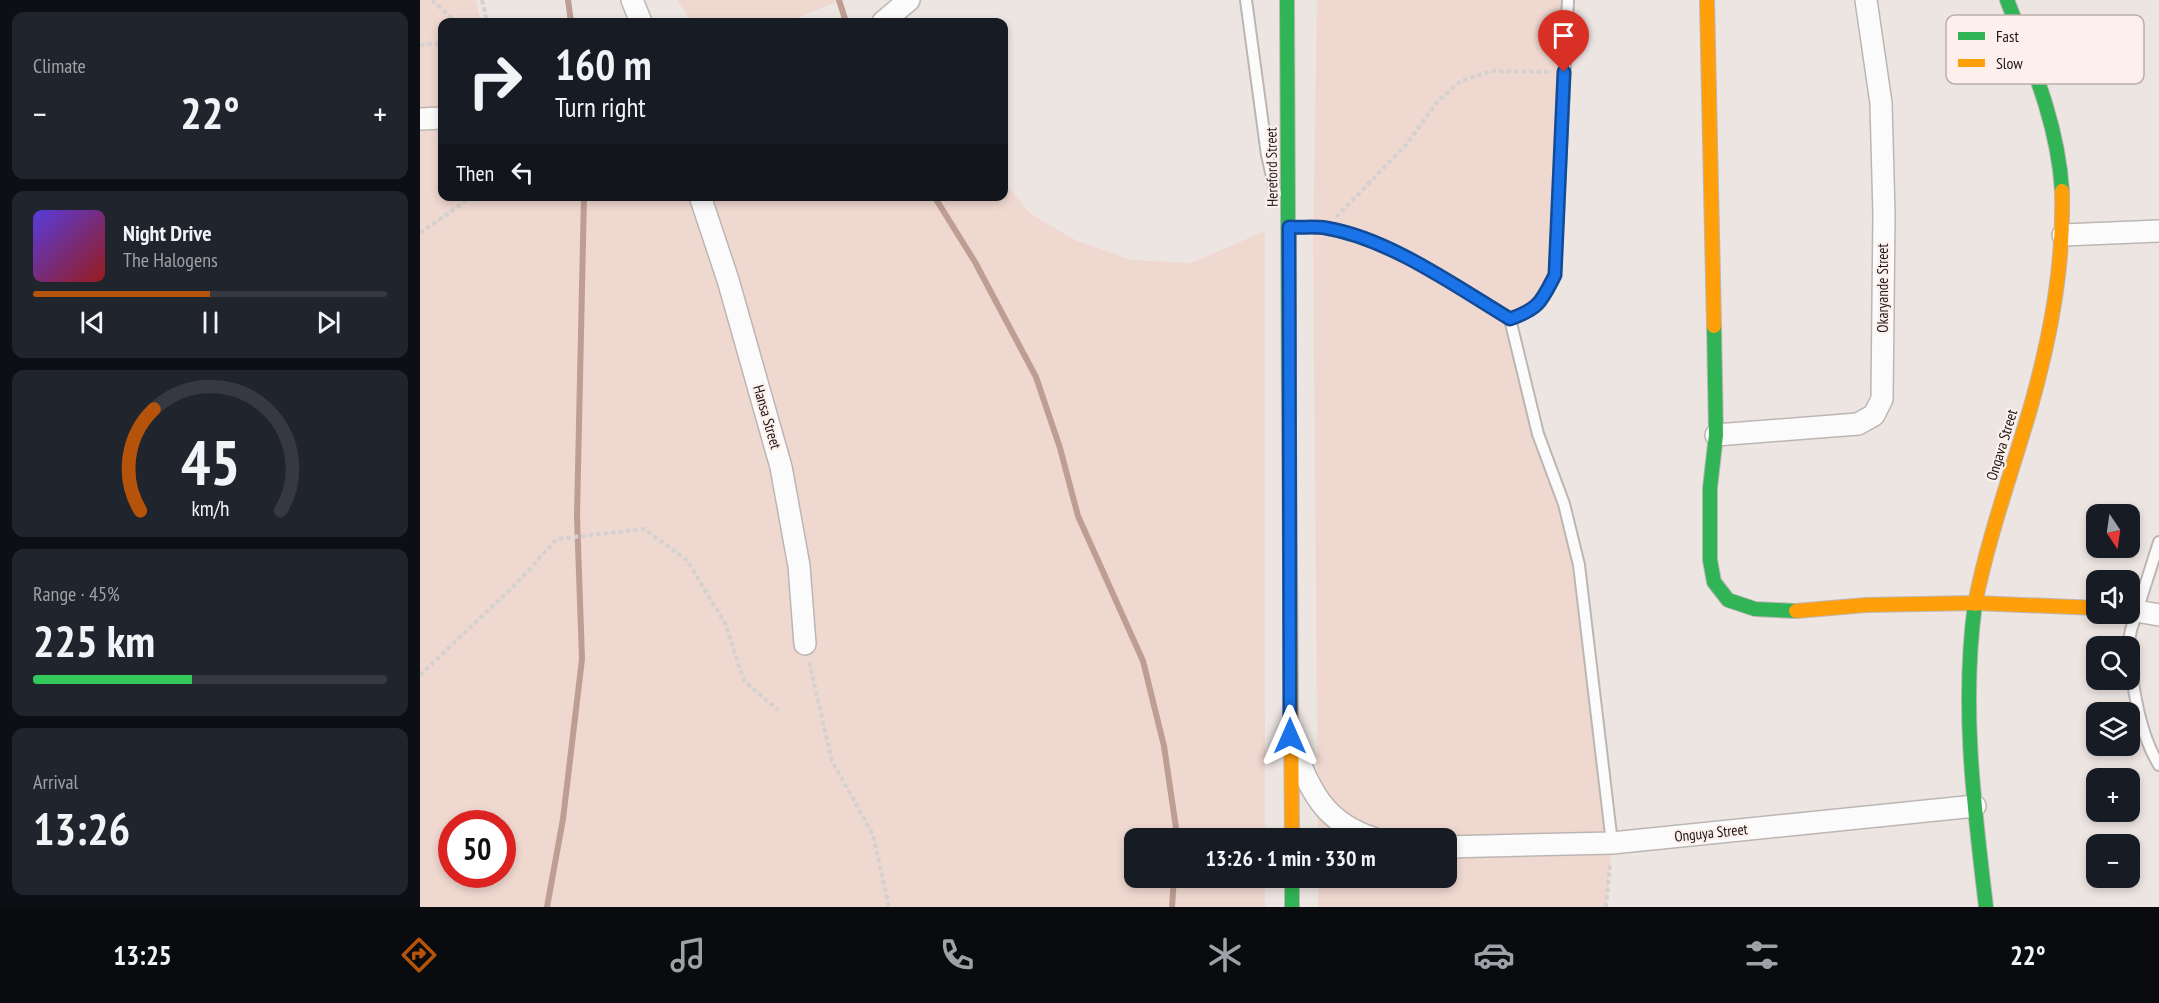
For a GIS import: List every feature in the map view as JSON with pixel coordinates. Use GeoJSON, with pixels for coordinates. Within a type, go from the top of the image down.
{"type":"FeatureCollection","features":[{"type":"Feature","properties":{"kind":"street"},"geometry":{"type":"LineString","coordinates":[[632,0],[639,18]]}},
{"type":"Feature","properties":{"kind":"street"},"geometry":{"type":"LineString","coordinates":[[888,18],[909,0]]}},
{"type":"Feature","properties":{"kind":"street","name":"Hereford Street"},"geometry":{"type":"LineString","coordinates":[[1287,0],[1292,828]]}},
{"type":"Feature","properties":{"kind":"street"},"geometry":{"type":"LineString","coordinates":[[1707,0],[1713,202],[1716,435],[1710,488],[1710,560],[1714,582],[1728,600],[1755,609],[1792,611],[1866,605],[1975,603],[2086,608]]}},
{"type":"Feature","properties":{"kind":"street","name":"Okaryande Street"},"geometry":{"type":"LineString","coordinates":[[1716,435],[1858,424],[1874,415],[1882,399],[1884,215],[1881,103],[1866,0]]}},
{"type":"Feature","properties":{"kind":"street","name":"Ongava Street"},"geometry":{"type":"LineString","coordinates":[[2007,0],[2013,15]]}},
{"type":"Feature","properties":{"kind":"street","name":"Ongava Street"},"geometry":{"type":"LineString","coordinates":[[1986,907],[1975,806],[1968,690],[1970,639],[1975,603],[1990,540],[2044,359],[2057,298],[2063,235],[2058,161],[2051,124],[2038,84]]}},
{"type":"Feature","properties":{"kind":"street"},"geometry":{"type":"LineString","coordinates":[[420,119],[438,118]]}},
{"type":"Feature","properties":{"kind":"street","name":"Hansa Street"},"geometry":{"type":"LineString","coordinates":[[702,201],[728,280],[781,467],[799,566],[805,644]]}},
{"type":"Feature","properties":{"kind":"street"},"geometry":{"type":"LineString","coordinates":[[2063,235],[2159,231]]}},
{"type":"Feature","properties":{"kind":"street"},"geometry":{"type":"LineString","coordinates":[[2140,613],[2159,615]]}},
{"type":"Feature","properties":{"kind":"street"},"geometry":{"type":"LineString","coordinates":[[1290,736],[1317,799],[1334,819],[1350,828]]}},
{"type":"Feature","properties":{"kind":"street","name":"Onguya Street"},"geometry":{"type":"LineString","coordinates":[[1457,848],[1612,843],[1975,806]]}},
{"type":"Feature","properties":{"kind":"street"},"geometry":{"type":"LineString","coordinates":[[1292,907],[1293,888]]}},
{"type":"Feature","properties":{"kind":"lane"},"geometry":{"type":"LineString","coordinates":[[1246,0],[1268,155],[1276,195],[1289,227],[1325,228],[1355,235],[1410,259],[1510,319],[1538,434],[1564,504],[1579,565],[1612,843]]}},
{"type":"Feature","properties":{"kind":"lane"},"geometry":{"type":"LineString","coordinates":[[1510,319],[1530,312],[1541,300],[1555,275],[1568,0]]}},
{"type":"Feature","properties":{"kind":"lane"},"geometry":{"type":"LineString","coordinates":[[2140,593],[2159,542]]}},
{"type":"Feature","properties":{"kind":"lane"},"geometry":{"type":"LineString","coordinates":[[2134,690],[2152,754],[2159,765]]}},
{"type":"Feature","properties":{"kind":"path"},"geometry":{"type":"LineString","coordinates":[[432,0],[452,18]]}},
{"type":"Feature","properties":{"kind":"path"},"geometry":{"type":"LineString","coordinates":[[482,0],[486,18]]}},
{"type":"Feature","properties":{"kind":"path"},"geometry":{"type":"LineString","coordinates":[[420,45],[438,43]]}},
{"type":"Feature","properties":{"kind":"path"},"geometry":{"type":"LineString","coordinates":[[1325,228],[1406,145],[1438,101],[1461,81],[1491,71],[1564,72]]}},
{"type":"Feature","properties":{"kind":"path"},"geometry":{"type":"LineString","coordinates":[[420,233],[466,201]]}},
{"type":"Feature","properties":{"kind":"path"},"geometry":{"type":"LineString","coordinates":[[420,675],[514,586],[557,539],[644,529],[687,561],[725,623],[744,681],[777,710]]}},
{"type":"Feature","properties":{"kind":"path"},"geometry":{"type":"LineString","coordinates":[[805,644],[832,761],[873,835],[889,907]]}},
{"type":"Feature","properties":{"kind":"path"},"geometry":{"type":"LineString","coordinates":[[1606,907],[1612,843]]}},
{"type":"Feature","properties":{"kind":"shaded area"},"geometry":{"type":"Polygon","coordinates":[[[420,0],[476,0],[480,18],[438,18],[438,201],[1008,201],[1008,187],[1031,214],[1075,240],[1131,260],[1191,263],[1265,231],[1265,828],[1124,828],[1124,888],[1265,888],[1265,907],[420,907],[420,0]]]}},
{"type":"Feature","properties":{"kind":"shaded area"},"geometry":{"type":"Polygon","coordinates":[[[677,0],[841,0],[797,18],[689,18],[677,0]]]}},
{"type":"Feature","properties":{"kind":"shaded area"},"geometry":{"type":"Polygon","coordinates":[[[1317,0],[1568,0],[1555,275],[1541,300],[1511,319],[1579,565],[1612,843],[1606,907],[1318,907],[1318,888],[1457,888],[1457,828],[1318,828],[1313,248],[1317,0]]]}},
{"type":"Feature","properties":{"kind":"waterway"},"geometry":{"type":"LineString","coordinates":[[568,0],[570,18]]}},
{"type":"Feature","properties":{"kind":"waterway"},"geometry":{"type":"LineString","coordinates":[[839,0],[845,18]]}},
{"type":"Feature","properties":{"kind":"waterway"},"geometry":{"type":"LineString","coordinates":[[547,907],[563,819],[582,659],[577,516],[584,201]]}},
{"type":"Feature","properties":{"kind":"waterway"},"geometry":{"type":"LineString","coordinates":[[937,201],[975,262],[1036,377],[1060,448],[1078,516],[1143,661],[1164,746],[1176,828]]}},
{"type":"Feature","properties":{"kind":"waterway"},"geometry":{"type":"LineString","coordinates":[[1172,907],[1173,888]]}},
{"type":"Feature","properties":{"kind":"traffic: fast"},"geometry":{"type":"LineString","coordinates":[[1287,0],[1289,434]]}},
{"type":"Feature","properties":{"kind":"traffic: fast"},"geometry":{"type":"LineString","coordinates":[[2007,0],[2013,15]]}},
{"type":"Feature","properties":{"kind":"traffic: fast"},"geometry":{"type":"LineString","coordinates":[[2039,84],[2055,141],[2062,191]]}},
{"type":"Feature","properties":{"kind":"traffic: fast"},"geometry":{"type":"LineString","coordinates":[[1714,326],[1716,435],[1710,488],[1710,560],[1714,582],[1728,600],[1755,609],[1796,611]]}},
{"type":"Feature","properties":{"kind":"traffic: fast"},"geometry":{"type":"LineString","coordinates":[[1975,604],[1971,642],[1969,718],[1974,794],[1986,907]]}},
{"type":"Feature","properties":{"kind":"traffic: fast"},"geometry":{"type":"LineString","coordinates":[[1292,888],[1292,907]]}},
{"type":"Feature","properties":{"kind":"traffic: slow"},"geometry":{"type":"LineString","coordinates":[[1707,0],[1714,326]]}},
{"type":"Feature","properties":{"kind":"traffic: slow"},"geometry":{"type":"LineString","coordinates":[[1975,604],[1993,529],[2045,353],[2055,300],[2061,246],[2062,191]]}},
{"type":"Feature","properties":{"kind":"traffic: slow"},"geometry":{"type":"LineString","coordinates":[[1289,434],[1292,828]]}},
{"type":"Feature","properties":{"kind":"traffic: slow"},"geometry":{"type":"LineString","coordinates":[[1796,611],[1866,605],[1975,603],[2086,608]]}},
{"type":"Feature","properties":{"kind":"route"},"geometry":{"type":"LineString","coordinates":[[1290,736],[1289,227],[1325,228],[1355,235],[1410,259],[1510,319],[1530,312],[1541,300],[1555,275],[1564,72]]}}]}
